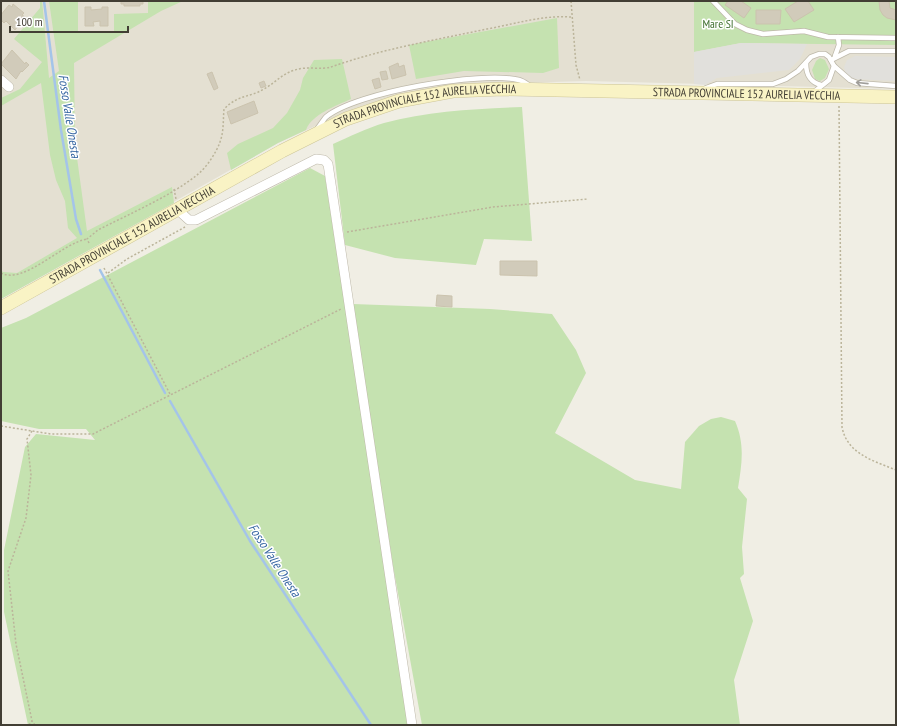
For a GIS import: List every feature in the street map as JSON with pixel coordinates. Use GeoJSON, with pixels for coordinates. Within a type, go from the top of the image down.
{"type":"FeatureCollection","features":[{"type":"Feature","properties":{"kind":"main road","name":"STRADA PROVINCIALE 152 AURELIA VECCHIA"},"geometry":{"type":"LineString","coordinates":[[1,308],[282,151],[346,119],[400,101],[453,91],[536,90],[808,95],[830,92],[896,97]]}},
{"type":"Feature","properties":{"kind":"street"},"geometry":{"type":"LineString","coordinates":[[1,80],[9,87]]}},
{"type":"Feature","properties":{"kind":"street"},"geometry":{"type":"LineString","coordinates":[[178,210],[189,220],[196,220],[316,159],[324,160],[330,169],[412,725]]}},
{"type":"Feature","properties":{"kind":"lane"},"geometry":{"type":"LineString","coordinates":[[713,1],[728,18],[748,30],[763,34],[804,31],[828,37],[896,38]]}},
{"type":"Feature","properties":{"kind":"lane"},"geometry":{"type":"LineString","coordinates":[[830,92],[829,80],[834,66],[833,58],[839,44],[838,37]]}},
{"type":"Feature","properties":{"kind":"lane"},"geometry":{"type":"LineString","coordinates":[[692,94],[717,84],[773,84],[786,79],[806,64],[811,57],[819,54],[825,54],[833,58],[849,52],[896,51]]}},
{"type":"Feature","properties":{"kind":"lane"},"geometry":{"type":"LineString","coordinates":[[806,64],[806,70],[810,78],[830,92]]}},
{"type":"Feature","properties":{"kind":"lane"},"geometry":{"type":"LineString","coordinates":[[834,66],[850,80],[857,83],[896,86]]}},
{"type":"Feature","properties":{"kind":"path"},"geometry":{"type":"LineString","coordinates":[[571,1],[571,17],[577,70],[586,91]]}},
{"type":"Feature","properties":{"kind":"path"},"geometry":{"type":"LineString","coordinates":[[1,273],[12,275],[23,273],[77,241],[87,239],[98,230],[174,190],[198,174],[210,160],[220,143],[223,130],[224,109],[233,100],[260,91],[293,70],[305,67],[330,67],[351,59],[400,46],[523,21],[544,18],[571,17]]}},
{"type":"Feature","properties":{"kind":"path"},"geometry":{"type":"LineString","coordinates":[[830,92],[842,427],[845,439],[857,452],[896,470]]}},
{"type":"Feature","properties":{"kind":"path"},"geometry":{"type":"LineString","coordinates":[[339,233],[493,207],[588,199]]}},
{"type":"Feature","properties":{"kind":"path"},"geometry":{"type":"LineString","coordinates":[[108,273],[127,260],[196,220]]}},
{"type":"Feature","properties":{"kind":"path"},"geometry":{"type":"LineString","coordinates":[[87,239],[89,243]]}},
{"type":"Feature","properties":{"kind":"path"},"geometry":{"type":"LineString","coordinates":[[104,268],[108,273],[170,394]]}},
{"type":"Feature","properties":{"kind":"path"},"geometry":{"type":"LineString","coordinates":[[1,426],[51,434],[92,434],[342,309],[350,308]]}},
{"type":"Feature","properties":{"kind":"path"},"geometry":{"type":"LineString","coordinates":[[32,431],[27,439],[31,475],[26,518],[8,571],[16,644],[32,722],[35,725]]}},
{"type":"Feature","properties":{"kind":"path"},"geometry":{"type":"LineString","coordinates":[[29,725],[32,722]]}},
{"type":"Feature","properties":{"kind":"shaded area"},"geometry":{"type":"Polygon","coordinates":[[[1,1],[896,1],[896,89],[586,81],[453,85],[368,105],[335,117],[278,143],[1,299],[1,1]]]}},
{"type":"Feature","properties":{"kind":"shaded area"},"geometry":{"type":"Polygon","coordinates":[[[741,43],[807,44],[800,59],[789,70],[717,78],[705,85],[694,84],[694,52],[741,43]]]}},
{"type":"Feature","properties":{"kind":"shaded area"},"geometry":{"type":"Polygon","coordinates":[[[855,56],[896,57],[896,81],[851,79],[846,75],[844,67],[847,60],[855,56]]]}},
{"type":"Feature","properties":{"kind":"green space"},"geometry":{"type":"Polygon","coordinates":[[[40,1],[42,1],[49,78],[59,71],[49,1],[78,1],[78,32],[114,32],[114,14],[148,13],[148,1],[183,1],[161,11],[74,63],[75,143],[87,231],[172,187],[174,203],[1,299],[1,270],[3,272],[17,273],[77,238],[68,228],[65,201],[56,180],[50,155],[41,83],[1,106],[1,98],[20,89],[42,62],[14,39],[40,8],[40,1]]]}},
{"type":"Feature","properties":{"kind":"green space","name":"Mare SI"},"geometry":{"type":"Polygon","coordinates":[[[694,1],[896,1],[896,45],[741,43],[694,52],[694,1]]]}},
{"type":"Feature","properties":{"kind":"green space"},"geometry":{"type":"Polygon","coordinates":[[[557,18],[559,68],[543,73],[464,71],[416,79],[409,45],[557,18]]]}},
{"type":"Feature","properties":{"kind":"green space"},"geometry":{"type":"Polygon","coordinates":[[[820,58],[825,60],[829,69],[825,78],[820,81],[815,79],[812,70],[816,61],[820,58]]]}},
{"type":"Feature","properties":{"kind":"green space"},"geometry":{"type":"Polygon","coordinates":[[[342,59],[351,99],[313,119],[306,130],[278,143],[231,170],[227,153],[238,144],[273,128],[287,113],[300,90],[303,78],[314,60],[342,59]]]}},
{"type":"Feature","properties":{"kind":"green space"},"geometry":{"type":"Polygon","coordinates":[[[522,107],[532,241],[484,239],[476,265],[395,258],[345,245],[333,144],[371,127],[401,119],[452,111],[522,107]]]}},
{"type":"Feature","properties":{"kind":"green space"},"geometry":{"type":"Polygon","coordinates":[[[310,168],[325,176],[409,725],[28,725],[4,612],[4,550],[25,447],[36,434],[95,440],[86,429],[39,429],[1,421],[1,328],[26,318],[310,168]]]}},
{"type":"Feature","properties":{"kind":"green space"},"geometry":{"type":"Polygon","coordinates":[[[353,304],[490,309],[552,314],[576,350],[586,373],[555,433],[635,480],[681,489],[685,442],[699,426],[711,419],[721,417],[735,421],[740,438],[742,454],[738,488],[747,499],[742,547],[744,574],[740,578],[753,621],[734,680],[740,725],[422,725],[393,566],[353,304]]]}},
{"type":"Feature","properties":{"kind":"building"},"geometry":{"type":"Polygon","coordinates":[[[121,1],[143,1],[143,4],[140,4],[140,6],[124,6],[124,4],[121,4],[121,1]]]}},
{"type":"Feature","properties":{"kind":"building"},"geometry":{"type":"Polygon","coordinates":[[[728,1],[741,1],[751,8],[744,18],[725,5],[728,1]]]}},
{"type":"Feature","properties":{"kind":"building"},"geometry":{"type":"Polygon","coordinates":[[[798,1],[808,1],[814,10],[794,22],[785,9],[798,1]]]}},
{"type":"Feature","properties":{"kind":"building"},"geometry":{"type":"Polygon","coordinates":[[[879,1],[889,1],[890,8],[896,10],[896,20],[887,18],[883,15],[880,10],[879,1]]]}},
{"type":"Feature","properties":{"kind":"building"},"geometry":{"type":"Polygon","coordinates":[[[13,4],[24,13],[22,15],[25,17],[15,30],[6,21],[4,23],[1,20],[1,15],[4,11],[9,5],[12,7],[13,4]]]}},
{"type":"Feature","properties":{"kind":"building"},"geometry":{"type":"Polygon","coordinates":[[[85,7],[91,7],[91,10],[108,7],[108,26],[100,26],[100,21],[93,22],[94,26],[85,26],[85,7]]]}},
{"type":"Feature","properties":{"kind":"building"},"geometry":{"type":"Polygon","coordinates":[[[756,10],[781,10],[780,24],[756,24],[756,10]]]}},
{"type":"Feature","properties":{"kind":"building"},"geometry":{"type":"Polygon","coordinates":[[[12,50],[25,64],[26,62],[29,65],[22,72],[21,71],[16,79],[1,64],[12,50]]]}},
{"type":"Feature","properties":{"kind":"building"},"geometry":{"type":"Polygon","coordinates":[[[398,63],[399,67],[404,65],[406,75],[392,79],[389,67],[398,63]]]}},
{"type":"Feature","properties":{"kind":"building"},"geometry":{"type":"Polygon","coordinates":[[[386,71],[388,79],[382,80],[380,72],[386,71]]]}},
{"type":"Feature","properties":{"kind":"building"},"geometry":{"type":"Polygon","coordinates":[[[212,72],[218,88],[214,90],[207,74],[212,72]]]}},
{"type":"Feature","properties":{"kind":"building"},"geometry":{"type":"Polygon","coordinates":[[[379,78],[381,87],[375,89],[372,80],[379,78]]]}},
{"type":"Feature","properties":{"kind":"building"},"geometry":{"type":"Polygon","coordinates":[[[264,81],[266,86],[261,88],[259,83],[264,81]]]}},
{"type":"Feature","properties":{"kind":"building"},"geometry":{"type":"Polygon","coordinates":[[[254,101],[258,113],[231,124],[227,112],[254,101]]]}},
{"type":"Feature","properties":{"kind":"building"},"geometry":{"type":"Polygon","coordinates":[[[500,261],[537,261],[537,276],[500,275],[500,261]]]}},
{"type":"Feature","properties":{"kind":"building"},"geometry":{"type":"Polygon","coordinates":[[[437,295],[452,296],[452,307],[436,306],[437,295]]]}},
{"type":"Feature","properties":{"kind":"waterway","name":"Fosso Valle Onesta"},"geometry":{"type":"LineString","coordinates":[[44,1],[61,130],[76,219],[81,234]]}},
{"type":"Feature","properties":{"kind":"waterway","name":"Fosso Valle Onesta"},"geometry":{"type":"LineString","coordinates":[[100,270],[165,393]]}},
{"type":"Feature","properties":{"kind":"waterway","name":"Fosso Valle Onesta"},"geometry":{"type":"LineString","coordinates":[[170,401],[250,541],[371,725]]}}]}
